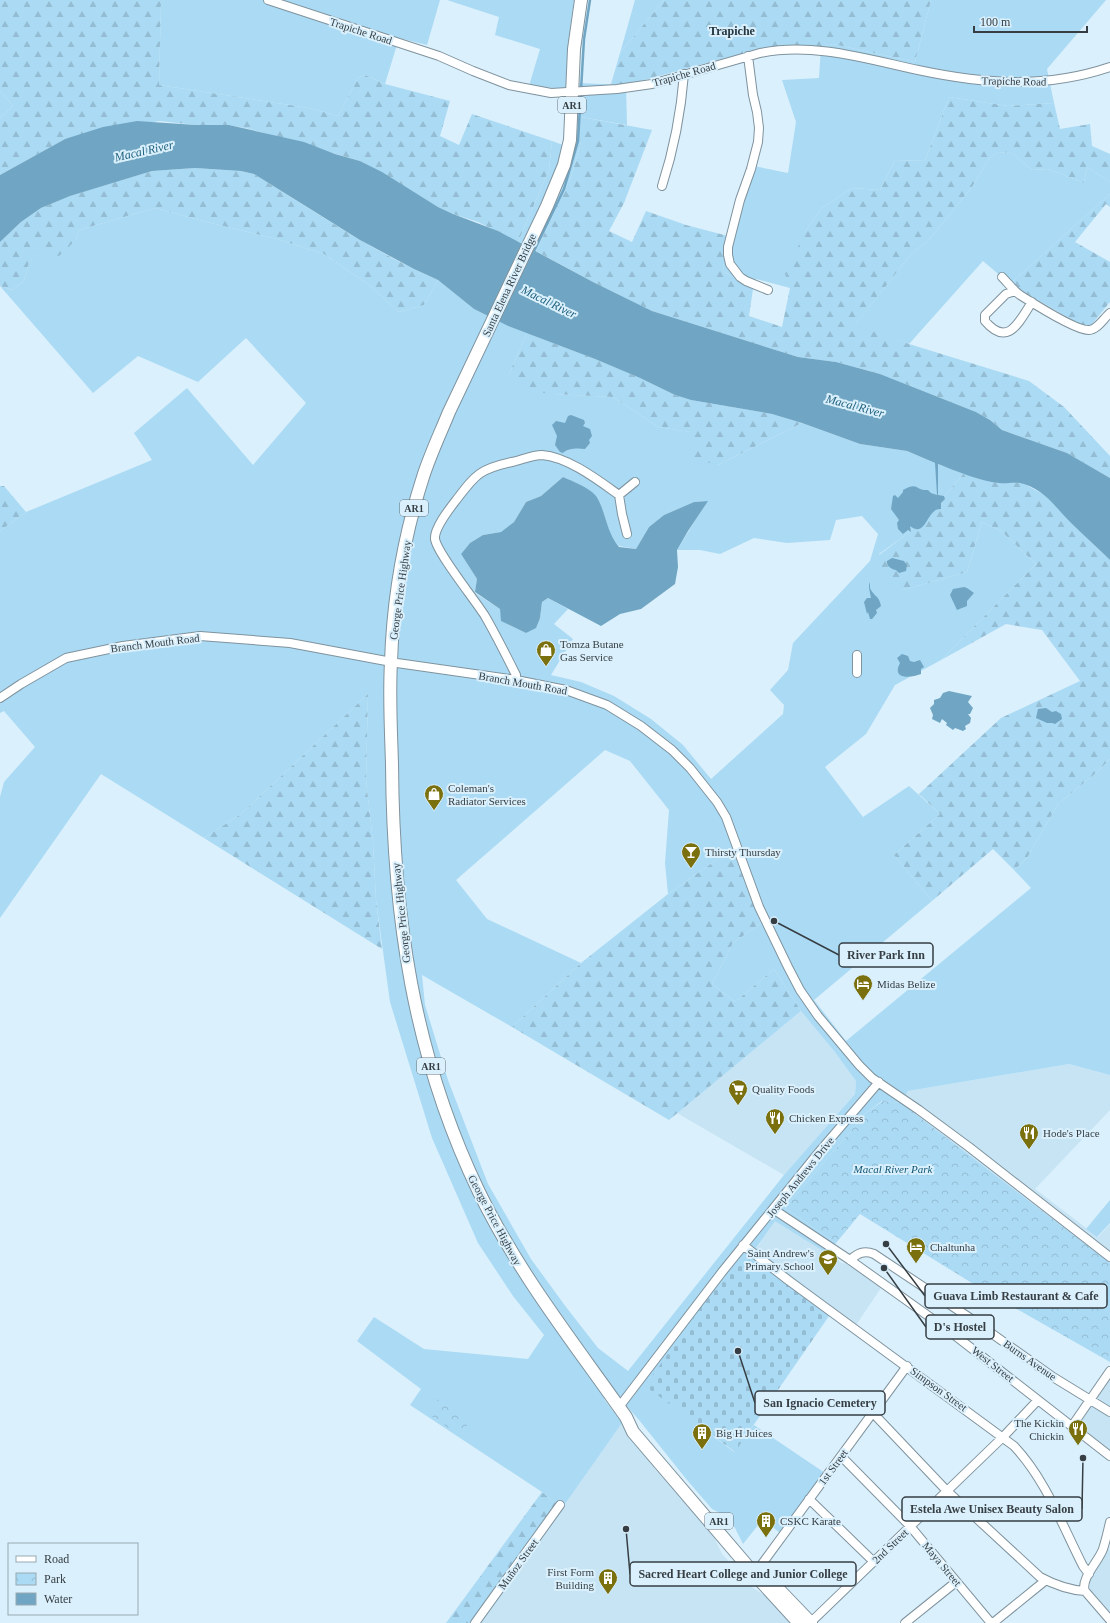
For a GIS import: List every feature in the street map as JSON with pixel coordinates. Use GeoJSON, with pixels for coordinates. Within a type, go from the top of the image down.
{"type":"FeatureCollection","features":[{"type":"Feature","properties":{"kind":"highway","name":"AR1"},"geometry":{"type":"LineString","coordinates":[[573,92],[574,49],[581,0]]}},
{"type":"Feature","properties":{"kind":"highway","name":"Santa Elena River Bridge"},"geometry":{"type":"LineString","coordinates":[[472,364],[560,177],[568,153],[573,92]]}},
{"type":"Feature","properties":{"kind":"highway","name":"George Price Highway"},"geometry":{"type":"LineString","coordinates":[[472,364],[448,412],[424,474],[414,505],[402,560],[393,630],[390,662],[392,817],[397,891],[407,969],[420,1028],[436,1086],[469,1169],[505,1242],[531,1285],[627,1419]]}},
{"type":"Feature","properties":{"kind":"highway","name":"AR1"},"geometry":{"type":"LineString","coordinates":[[627,1419],[639,1428],[759,1568],[810,1623]]}},
{"type":"Feature","properties":{"kind":"highway","name":"AR1"},"geometry":{"type":"LineString","coordinates":[[627,1419],[633,1432],[751,1570],[799,1623]]}},
{"type":"Feature","properties":{"kind":"street","name":"Trapiche Road"},"geometry":{"type":"LineString","coordinates":[[268,0],[439,56],[473,72],[509,85],[551,93],[634,87],[652,84],[770,51],[813,49],[946,75],[1013,83],[1053,81],[1084,75],[1110,67]]}},
{"type":"Feature","properties":{"kind":"street"},"geometry":{"type":"LineString","coordinates":[[748,56],[753,95],[757,112],[758,142],[751,169],[740,200],[728,247],[728,255],[730,264],[740,277],[768,290]]}},
{"type":"Feature","properties":{"kind":"street"},"geometry":{"type":"LineString","coordinates":[[662,186],[671,158],[679,117],[684,74]]}},
{"type":"Feature","properties":{"kind":"street"},"geometry":{"type":"LineString","coordinates":[[1002,277],[1015,291],[1032,302],[1084,330],[1093,329],[1110,313]]}},
{"type":"Feature","properties":{"kind":"street"},"geometry":{"type":"LineString","coordinates":[[1015,291],[1006,294],[985,315],[985,321],[997,332],[1005,333],[1012,329],[1032,302]]}},
{"type":"Feature","properties":{"kind":"street"},"geometry":{"type":"LineString","coordinates":[[516,680],[516,675],[484,615],[441,552],[435,539],[438,529],[447,512],[480,472],[494,466],[541,455],[563,461],[579,468],[619,495],[627,534]]}},
{"type":"Feature","properties":{"kind":"street"},"geometry":{"type":"LineString","coordinates":[[619,495],[635,482]]}},
{"type":"Feature","properties":{"kind":"street","name":"Branch Mouth Road"},"geometry":{"type":"LineString","coordinates":[[0,698],[20,684],[66,658],[122,646],[200,636],[290,643],[390,662],[516,680],[566,690],[586,696],[607,705],[656,736],[690,768],[717,802],[726,817],[762,914],[800,990],[829,1031],[859,1066],[879,1082]]}},
{"type":"Feature","properties":{"kind":"street"},"geometry":{"type":"LineString","coordinates":[[857,655],[857,673]]}},
{"type":"Feature","properties":{"kind":"street"},"geometry":{"type":"LineString","coordinates":[[879,1082],[969,1147],[1110,1257]]}},
{"type":"Feature","properties":{"kind":"street","name":"Joseph Andrews Drive"},"geometry":{"type":"LineString","coordinates":[[619,1408],[743,1245],[879,1082]]}},
{"type":"Feature","properties":{"kind":"street","name":"West Street"},"geometry":{"type":"LineString","coordinates":[[773,1209],[850,1260],[948,1330],[1110,1456]]}},
{"type":"Feature","properties":{"kind":"street","name":"Simpson Street"},"geometry":{"type":"LineString","coordinates":[[743,1245],[788,1280],[1003,1437],[1023,1455],[1042,1483],[1080,1561],[1089,1574]]}},
{"type":"Feature","properties":{"kind":"street","name":"Burns Avenue"},"geometry":{"type":"LineString","coordinates":[[850,1260],[863,1252],[874,1254],[1090,1401],[1110,1412]]}},
{"type":"Feature","properties":{"kind":"street","name":"1st Street"},"geometry":{"type":"LineString","coordinates":[[759,1568],[907,1366]]}},
{"type":"Feature","properties":{"kind":"street"},"geometry":{"type":"LineString","coordinates":[[1072,1426],[1110,1371]]}},
{"type":"Feature","properties":{"kind":"street","name":"2nd Street"},"geometry":{"type":"LineString","coordinates":[[810,1623],[1003,1437],[1038,1400]]}},
{"type":"Feature","properties":{"kind":"street"},"geometry":{"type":"LineString","coordinates":[[872,1412],[947,1490],[1040,1577],[1077,1590],[1085,1591]]}},
{"type":"Feature","properties":{"kind":"street","name":"Maya Street"},"geometry":{"type":"LineString","coordinates":[[841,1456],[910,1526],[992,1623]]}},
{"type":"Feature","properties":{"kind":"street"},"geometry":{"type":"LineString","coordinates":[[810,1499],[874,1562]]}},
{"type":"Feature","properties":{"kind":"street","name":"Muñoz Street"},"geometry":{"type":"LineString","coordinates":[[475,1623],[560,1505]]}},
{"type":"Feature","properties":{"kind":"street"},"geometry":{"type":"LineString","coordinates":[[1110,1522],[1102,1550],[1084,1583],[1085,1591],[1110,1620]]}},
{"type":"Feature","properties":{"kind":"street"},"geometry":{"type":"LineString","coordinates":[[992,1623],[1046,1580]]}},
{"type":"Feature","properties":{"kind":"street"},"geometry":{"type":"LineString","coordinates":[[905,1623],[956,1582]]}},
{"type":"Feature","properties":{"kind":"shaded area"},"geometry":{"type":"Polygon","coordinates":[[[801,1011],[834,1051],[856,1081],[855,1094],[784,1175],[677,1113],[801,1011]]]}},
{"type":"Feature","properties":{"kind":"shaded area"},"geometry":{"type":"Polygon","coordinates":[[[1069,1064],[1110,1075],[1110,1110],[1035,1189],[1098,1237],[1110,1224],[1110,1263],[901,1103],[908,1091],[1069,1064]]]}},
{"type":"Feature","properties":{"kind":"shaded area","name":"Saint Andrew's Primary School"},"geometry":{"type":"Polygon","coordinates":[[[775,1220],[842,1263],[848,1264],[881,1288],[856,1325],[756,1249],[775,1220]]]}},
{"type":"Feature","properties":{"kind":"shaded area"},"geometry":{"type":"Polygon","coordinates":[[[1110,1371],[1110,1456],[1071,1425],[1110,1371]]]}},
{"type":"Feature","properties":{"kind":"shaded area"},"geometry":{"type":"Polygon","coordinates":[[[622,1423],[655,1469],[714,1537],[722,1554],[753,1588],[765,1595],[790,1623],[481,1623],[622,1423]]]}},
{"type":"Feature","properties":{"kind":"shaded area"},"geometry":{"type":"Polygon","coordinates":[[[1107,1547],[1110,1550],[1110,1613],[1091,1593],[1089,1582],[1103,1558],[1107,1547]]]}},
{"type":"Feature","properties":{"kind":"green space"},"geometry":{"type":"Polygon","coordinates":[[[0,0],[161,0],[159,85],[309,108],[338,116],[358,78],[365,75],[385,84],[450,101],[440,136],[459,145],[472,114],[552,141],[549,170],[518,242],[478,222],[453,214],[438,207],[360,161],[250,129],[229,125],[196,125],[159,121],[65,139],[0,175],[0,118],[13,106],[0,91],[0,0]]]}},
{"type":"Feature","properties":{"kind":"green space"},"geometry":{"type":"Polygon","coordinates":[[[161,0],[440,0],[427,45],[399,38],[385,84],[365,75],[358,78],[338,116],[309,108],[159,85],[161,0]]]}},
{"type":"Feature","properties":{"kind":"green space"},"geometry":{"type":"Polygon","coordinates":[[[447,0],[574,0],[570,28],[566,89],[529,86],[540,49],[495,35],[499,17],[447,0]]]}},
{"type":"Feature","properties":{"kind":"green space"},"geometry":{"type":"Polygon","coordinates":[[[635,0],[664,0],[620,53],[635,0]]]}},
{"type":"Feature","properties":{"kind":"green space"},"geometry":{"type":"Polygon","coordinates":[[[664,0],[931,0],[915,62],[833,44],[821,47],[766,47],[626,85],[611,84],[620,53],[664,0]]]}},
{"type":"Feature","properties":{"kind":"green space"},"geometry":{"type":"Polygon","coordinates":[[[931,0],[1106,0],[1047,69],[1054,103],[1008,106],[949,97],[925,161],[895,160],[880,190],[852,188],[822,208],[806,230],[790,288],[756,279],[753,289],[723,271],[728,236],[749,165],[788,173],[796,122],[782,80],[819,78],[821,47],[833,44],[915,62],[931,0]]]}},
{"type":"Feature","properties":{"kind":"green space"},"geometry":{"type":"Polygon","coordinates":[[[578,83],[626,85],[627,125],[581,117],[581,142],[571,177],[536,251],[518,242],[549,170],[552,141],[563,145],[552,207],[568,172],[575,144],[578,83]]]}},
{"type":"Feature","properties":{"kind":"green space"},"geometry":{"type":"Polygon","coordinates":[[[0,91],[13,106],[0,118],[0,91]]]}},
{"type":"Feature","properties":{"kind":"green space"},"geometry":{"type":"Polygon","coordinates":[[[949,97],[1008,106],[1054,103],[1060,129],[1090,124],[1092,146],[1110,154],[1110,182],[1087,167],[1084,183],[1048,169],[1032,170],[1012,153],[998,152],[989,159],[972,187],[929,240],[912,253],[855,325],[909,344],[1029,381],[1064,407],[1110,456],[1110,478],[1067,453],[1002,430],[990,420],[976,412],[880,374],[836,362],[798,357],[652,311],[593,282],[536,251],[571,177],[581,142],[581,117],[652,130],[624,203],[609,231],[632,242],[646,211],[686,225],[728,236],[723,271],[753,289],[749,316],[782,327],[790,288],[785,274],[806,230],[822,208],[852,188],[880,190],[895,160],[925,161],[949,97]]]}},
{"type":"Feature","properties":{"kind":"green space"},"geometry":{"type":"Polygon","coordinates":[[[998,152],[1012,153],[1032,170],[1048,169],[1084,183],[1087,167],[1110,182],[1110,194],[1010,284],[983,261],[909,344],[854,326],[912,253],[929,240],[972,187],[989,159],[998,152]]]}},
{"type":"Feature","properties":{"kind":"green space"},"geometry":{"type":"Polygon","coordinates":[[[195,168],[241,171],[254,174],[367,244],[438,280],[424,305],[399,312],[372,287],[324,254],[277,239],[155,208],[79,230],[76,240],[59,256],[38,251],[29,263],[24,281],[13,290],[0,286],[0,242],[21,222],[41,208],[69,196],[152,171],[195,168]]]}},
{"type":"Feature","properties":{"kind":"green space"},"geometry":{"type":"Polygon","coordinates":[[[1110,194],[1110,207],[1106,204],[1075,242],[1110,262],[1110,302],[1088,329],[1010,284],[1110,194]]]}},
{"type":"Feature","properties":{"kind":"green space"},"geometry":{"type":"Polygon","coordinates":[[[155,208],[277,239],[324,254],[372,287],[399,312],[424,305],[438,280],[474,309],[508,326],[527,333],[509,374],[554,394],[613,397],[658,427],[691,432],[718,465],[802,423],[860,444],[907,451],[937,464],[964,473],[937,505],[903,537],[879,554],[903,590],[967,572],[982,522],[1001,531],[1036,564],[941,660],[895,685],[866,734],[825,767],[863,817],[909,786],[940,814],[894,855],[932,901],[814,1000],[846,1041],[1031,888],[1014,870],[1027,858],[1058,804],[1096,773],[1110,759],[1110,1075],[1069,1064],[908,1091],[901,1103],[882,1101],[866,1113],[785,1208],[836,1243],[828,1254],[775,1221],[756,1248],[834,1309],[829,1316],[753,1259],[646,1385],[734,1452],[754,1425],[825,1473],[780,1533],[763,1519],[743,1544],[735,1528],[724,1515],[712,1509],[616,1394],[604,1399],[622,1423],[481,1623],[470,1623],[556,1504],[542,1492],[410,1405],[421,1389],[357,1341],[374,1317],[424,1349],[528,1359],[544,1335],[513,1296],[478,1243],[432,1138],[390,1002],[376,900],[373,842],[366,780],[368,694],[241,814],[204,838],[101,774],[0,918],[0,797],[4,782],[35,747],[4,711],[0,713],[0,531],[26,512],[152,460],[134,433],[187,388],[253,465],[306,403],[246,338],[198,382],[138,356],[93,393],[0,286],[13,290],[24,281],[29,263],[38,250],[76,240],[79,230],[155,208]],[[563,477],[541,496],[526,502],[514,522],[501,532],[483,535],[470,543],[461,554],[477,579],[475,593],[500,609],[502,621],[526,633],[540,618],[542,602],[548,598],[568,609],[554,624],[573,639],[551,675],[581,682],[614,696],[651,719],[683,745],[711,779],[783,714],[784,705],[770,690],[788,670],[793,643],[870,561],[878,534],[862,516],[836,520],[830,540],[787,543],[754,538],[720,554],[700,550],[677,550],[707,501],[694,502],[664,515],[649,527],[636,549],[619,546],[612,539],[604,516],[563,477]],[[605,750],[456,880],[487,919],[581,963],[512,1027],[422,975],[425,1005],[448,1080],[488,1184],[531,1259],[566,1307],[598,1348],[628,1371],[784,1175],[855,1094],[856,1081],[834,1051],[801,1011],[774,969],[735,1002],[712,984],[733,943],[761,923],[732,849],[668,894],[665,863],[669,810],[630,761],[605,750]]]}},
{"type":"Feature","properties":{"kind":"green space"},"geometry":{"type":"Polygon","coordinates":[[[527,333],[595,359],[675,395],[691,400],[772,414],[802,423],[718,465],[694,459],[690,432],[658,427],[613,397],[524,391],[509,374],[527,333]]]}},
{"type":"Feature","properties":{"kind":"green space"},"geometry":{"type":"Polygon","coordinates":[[[964,473],[1000,483],[1023,483],[1048,497],[1069,521],[1110,560],[1110,759],[1096,773],[1058,804],[1027,858],[1014,870],[993,849],[932,901],[894,855],[940,814],[919,794],[1001,718],[1080,681],[1042,630],[1006,624],[941,660],[1036,564],[1001,531],[982,522],[967,572],[903,590],[883,571],[879,555],[903,537],[937,505],[964,473]]]}},
{"type":"Feature","properties":{"kind":"green space"},"geometry":{"type":"Polygon","coordinates":[[[0,486],[4,486],[26,512],[0,531],[0,486]]]}},
{"type":"Feature","properties":{"kind":"green space"},"geometry":{"type":"Polygon","coordinates":[[[368,694],[366,780],[373,842],[376,900],[382,949],[204,838],[241,814],[368,694]]]}},
{"type":"Feature","properties":{"kind":"green space"},"geometry":{"type":"Polygon","coordinates":[[[732,849],[761,923],[733,943],[712,984],[735,1002],[774,969],[801,1011],[669,1120],[512,1027],[581,963],[668,894],[732,849]]]}},
{"type":"Feature","properties":{"kind":"green space","name":"Macal River Park"},"geometry":{"type":"Polygon","coordinates":[[[883,1101],[901,1103],[1110,1263],[1110,1362],[980,1288],[860,1214],[836,1243],[785,1208],[866,1113],[883,1101]]]}},
{"type":"Feature","properties":{"kind":"green space"},"geometry":{"type":"Polygon","coordinates":[[[1110,1200],[1110,1223],[1097,1237],[1086,1229],[1110,1200]]]}},
{"type":"Feature","properties":{"kind":"green space"},"geometry":{"type":"Polygon","coordinates":[[[753,1259],[829,1316],[735,1452],[645,1386],[702,1306],[733,1266],[753,1259]]]}},
{"type":"Feature","properties":{"kind":"green space"},"geometry":{"type":"Polygon","coordinates":[[[438,1399],[470,1421],[460,1436],[428,1414],[438,1399]]]}},
{"type":"Feature","properties":{"kind":"green space"},"geometry":{"type":"Polygon","coordinates":[[[542,1492],[556,1504],[470,1623],[446,1623],[542,1492]]]}},
{"type":"Feature","properties":{"kind":"water","name":"Macal River"},"geometry":{"type":"Polygon","coordinates":[[[137,121],[196,125],[229,125],[304,142],[335,154],[360,161],[382,172],[438,207],[498,231],[593,282],[652,311],[798,357],[836,362],[880,374],[976,412],[990,420],[1002,430],[1067,453],[1110,478],[1110,560],[1070,522],[1050,500],[1032,487],[1021,483],[999,483],[984,480],[938,464],[938,495],[944,496],[945,499],[941,503],[941,509],[932,513],[920,529],[910,526],[911,532],[908,530],[903,534],[898,529],[897,523],[899,520],[891,509],[893,496],[895,495],[898,498],[903,490],[912,486],[928,490],[937,495],[935,463],[907,451],[860,444],[772,414],[691,400],[675,395],[595,359],[508,326],[474,309],[438,280],[360,240],[254,174],[241,171],[195,168],[152,171],[70,196],[41,208],[21,222],[0,242],[0,175],[65,139],[103,127],[137,121]]]}},
{"type":"Feature","properties":{"kind":"water"},"geometry":{"type":"Polygon","coordinates":[[[571,415],[584,420],[585,423],[583,426],[590,429],[592,436],[589,440],[590,443],[585,449],[570,449],[563,453],[560,452],[555,445],[557,436],[552,425],[556,421],[565,423],[568,416],[571,415]]]}},
{"type":"Feature","properties":{"kind":"water"},"geometry":{"type":"Polygon","coordinates":[[[563,477],[585,488],[596,496],[602,508],[611,535],[619,547],[636,549],[649,527],[664,515],[694,502],[708,501],[677,550],[678,567],[675,584],[641,609],[620,614],[601,626],[548,598],[542,602],[540,618],[536,628],[526,633],[501,621],[500,609],[475,592],[477,579],[461,554],[470,543],[483,535],[501,532],[514,522],[526,502],[541,496],[563,477]]]}},
{"type":"Feature","properties":{"kind":"water"},"geometry":{"type":"Polygon","coordinates":[[[892,558],[904,561],[907,565],[906,571],[899,573],[887,565],[887,561],[892,558]]]}},
{"type":"Feature","properties":{"kind":"water"},"geometry":{"type":"Polygon","coordinates":[[[869,582],[870,588],[878,598],[881,606],[876,610],[877,613],[872,619],[870,619],[868,612],[867,614],[864,602],[867,598],[871,598],[869,582]]]}},
{"type":"Feature","properties":{"kind":"water"},"geometry":{"type":"Polygon","coordinates":[[[964,587],[974,593],[967,601],[967,606],[957,610],[950,595],[953,589],[964,587]]]}},
{"type":"Feature","properties":{"kind":"water"},"geometry":{"type":"Polygon","coordinates":[[[902,654],[908,656],[910,661],[914,662],[920,660],[924,667],[921,669],[921,674],[908,677],[900,675],[898,669],[900,663],[897,658],[902,654]]]}},
{"type":"Feature","properties":{"kind":"water"},"geometry":{"type":"Polygon","coordinates":[[[949,691],[972,696],[968,702],[973,708],[970,714],[968,714],[971,718],[970,723],[965,726],[966,729],[963,731],[955,728],[953,730],[946,725],[947,723],[942,719],[940,723],[932,719],[933,715],[930,708],[934,704],[934,700],[940,698],[943,693],[949,691]]]}},
{"type":"Feature","properties":{"kind":"water"},"geometry":{"type":"Polygon","coordinates":[[[1046,708],[1052,712],[1056,711],[1061,714],[1062,719],[1055,724],[1047,723],[1036,718],[1038,709],[1046,708]]]}},
{"type":"Feature","properties":{"kind":"waterway"},"geometry":{"type":"LineString","coordinates":[[533,253],[564,189],[578,141],[584,39],[590,0]]}},
{"type":"Feature","properties":{"kind":"place","name":"Tomza Butane Gas Service"},"geometry":{"type":"Point","coordinates":[546,667]}},
{"type":"Feature","properties":{"kind":"place","name":"Coleman's Radiator Services"},"geometry":{"type":"Point","coordinates":[434,811]}},
{"type":"Feature","properties":{"kind":"place","name":"Thirsty Thursday"},"geometry":{"type":"Point","coordinates":[691,869]}},
{"type":"Feature","properties":{"kind":"place","name":"River Park Inn"},"geometry":{"type":"Point","coordinates":[774,921]}},
{"type":"Feature","properties":{"kind":"place","name":"Midas Belize"},"geometry":{"type":"Point","coordinates":[863,1001]}},
{"type":"Feature","properties":{"kind":"place","name":"Quality Foods"},"geometry":{"type":"Point","coordinates":[738,1106]}},
{"type":"Feature","properties":{"kind":"place","name":"Chicken Express"},"geometry":{"type":"Point","coordinates":[775,1135]}},
{"type":"Feature","properties":{"kind":"place","name":"Hode's Place"},"geometry":{"type":"Point","coordinates":[1029,1150]}},
{"type":"Feature","properties":{"kind":"place","name":"Guava Limb Restaurant & Cafe"},"geometry":{"type":"Point","coordinates":[886,1244]}},
{"type":"Feature","properties":{"kind":"place","name":"Chaltunha"},"geometry":{"type":"Point","coordinates":[916,1264]}},
{"type":"Feature","properties":{"kind":"place","name":"D's Hostel"},"geometry":{"type":"Point","coordinates":[884,1268]}},
{"type":"Feature","properties":{"kind":"place","name":"Saint Andrew's Primary School"},"geometry":{"type":"Point","coordinates":[828,1276]}},
{"type":"Feature","properties":{"kind":"place","name":"San Ignacio Cemetery"},"geometry":{"type":"Point","coordinates":[738,1351]}},
{"type":"Feature","properties":{"kind":"place","name":"The Kickin Chickin"},"geometry":{"type":"Point","coordinates":[1078,1446]}},
{"type":"Feature","properties":{"kind":"place","name":"Big H Juices"},"geometry":{"type":"Point","coordinates":[702,1450]}},
{"type":"Feature","properties":{"kind":"place","name":"Estela Awe Unisex Beauty Salon"},"geometry":{"type":"Point","coordinates":[1083,1458]}},
{"type":"Feature","properties":{"kind":"place","name":"Sacred Heart College and Junior College"},"geometry":{"type":"Point","coordinates":[626,1529]}},
{"type":"Feature","properties":{"kind":"place","name":"CSKC Karate"},"geometry":{"type":"Point","coordinates":[766,1538]}},
{"type":"Feature","properties":{"kind":"place","name":"First Form Building"},"geometry":{"type":"Point","coordinates":[608,1595]}},
{"type":"Feature","properties":{"kind":"district","name":"Trapiche"},"geometry":{"type":"Point","coordinates":[732,31]}}]}
